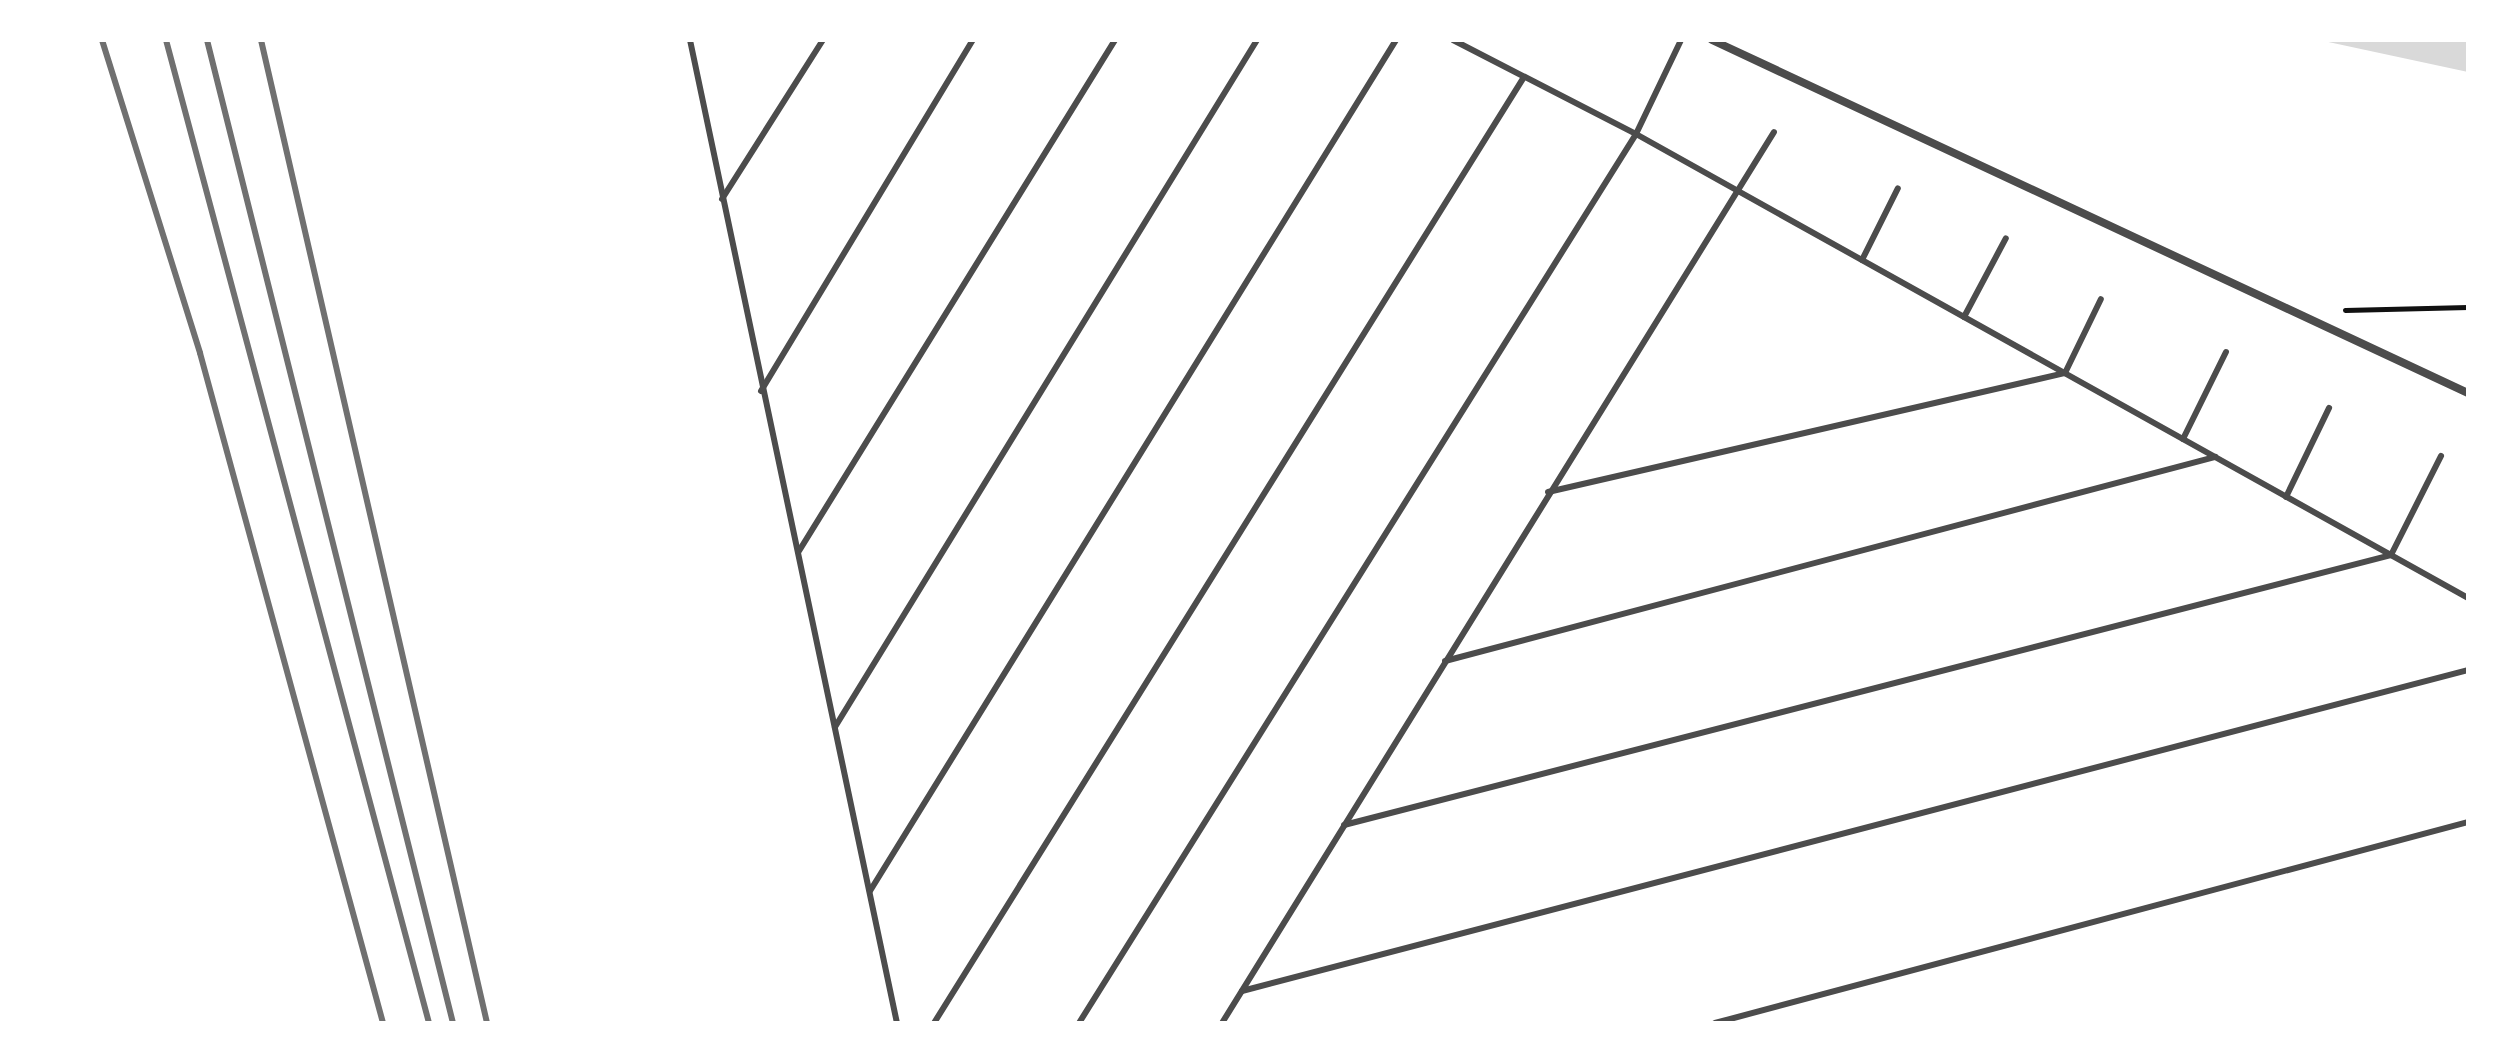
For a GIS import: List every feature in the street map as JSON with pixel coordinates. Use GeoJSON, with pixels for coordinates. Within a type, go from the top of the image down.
{"type":"FeatureCollection","features":[{"type":"Feature","properties":{"kind":"street"},"geometry":{"type":"LineString","coordinates":[[1712,40],[2468,393]]}},
{"type":"Feature","properties":{"kind":"lane"},"geometry":{"type":"LineString","coordinates":[[690,40],[761,391],[799,551],[897,1023]]}},
{"type":"Feature","properties":{"kind":"lane"},"geometry":{"type":"LineString","coordinates":[[722,199],[823,40]]}},
{"type":"Feature","properties":{"kind":"lane"},"geometry":{"type":"LineString","coordinates":[[761,391],[973,40]]}},
{"type":"Feature","properties":{"kind":"lane"},"geometry":{"type":"LineString","coordinates":[[799,551],[1115,40]]}},
{"type":"Feature","properties":{"kind":"lane"},"geometry":{"type":"LineString","coordinates":[[835,727],[1257,40]]}},
{"type":"Feature","properties":{"kind":"lane"},"geometry":{"type":"LineString","coordinates":[[870,891],[1396,40]]}},
{"type":"Feature","properties":{"kind":"lane"},"geometry":{"type":"LineString","coordinates":[[1453,40],[1636,134],[2468,598]]}},
{"type":"Feature","properties":{"kind":"lane"},"geometry":{"type":"LineString","coordinates":[[1079,1023],[1636,134],[1681,40]]}},
{"type":"Feature","properties":{"kind":"lane"},"geometry":{"type":"LineString","coordinates":[[934,1023],[1524,77]]}},
{"type":"Feature","properties":{"kind":"lane"},"geometry":{"type":"LineString","coordinates":[[1222,1023],[1734,189],[1774,132]]}},
{"type":"Feature","properties":{"kind":"lane"},"geometry":{"type":"LineString","coordinates":[[1862,260],[1898,188]]}},
{"type":"Feature","properties":{"kind":"lane"},"geometry":{"type":"LineString","coordinates":[[1964,317],[2006,238]]}},
{"type":"Feature","properties":{"kind":"lane"},"geometry":{"type":"LineString","coordinates":[[2065,373],[2101,299]]}},
{"type":"Feature","properties":{"kind":"lane"},"geometry":{"type":"LineString","coordinates":[[2183,439],[2226,352]]}},
{"type":"Feature","properties":{"kind":"lane"},"geometry":{"type":"LineString","coordinates":[[1548,492],[2065,373]]}},
{"type":"Feature","properties":{"kind":"lane"},"geometry":{"type":"LineString","coordinates":[[2286,497],[2329,408]]}},
{"type":"Feature","properties":{"kind":"lane"},"geometry":{"type":"LineString","coordinates":[[1344,825],[2391,555],[2441,456]]}},
{"type":"Feature","properties":{"kind":"lane"},"geometry":{"type":"LineString","coordinates":[[1444,662],[2215,457]]}},
{"type":"Feature","properties":{"kind":"lane"},"geometry":{"type":"LineString","coordinates":[[1242,991],[2468,670]]}},
{"type":"Feature","properties":{"kind":"lane"},"geometry":{"type":"LineString","coordinates":[[1715,1023],[2468,822]]}},
{"type":"Feature","properties":{"kind":"path"},"geometry":{"type":"LineString","coordinates":[[2327,310],[2468,307]]}},
{"type":"Feature","properties":{"kind":"shaded area"},"geometry":{"type":"Polygon","coordinates":[[[2319,40],[2468,40],[2468,72],[2319,40]]]}},
{"type":"Feature","properties":{"kind":"railway"},"geometry":{"type":"LineString","coordinates":[[102,40],[200,353],[383,1023]]}},
{"type":"Feature","properties":{"kind":"railway"},"geometry":{"type":"LineString","coordinates":[[166,40],[429,1023]]}},
{"type":"Feature","properties":{"kind":"railway"},"geometry":{"type":"LineString","coordinates":[[207,40],[453,1023]]}},
{"type":"Feature","properties":{"kind":"railway"},"geometry":{"type":"LineString","coordinates":[[261,40],[487,1023]]}}]}
